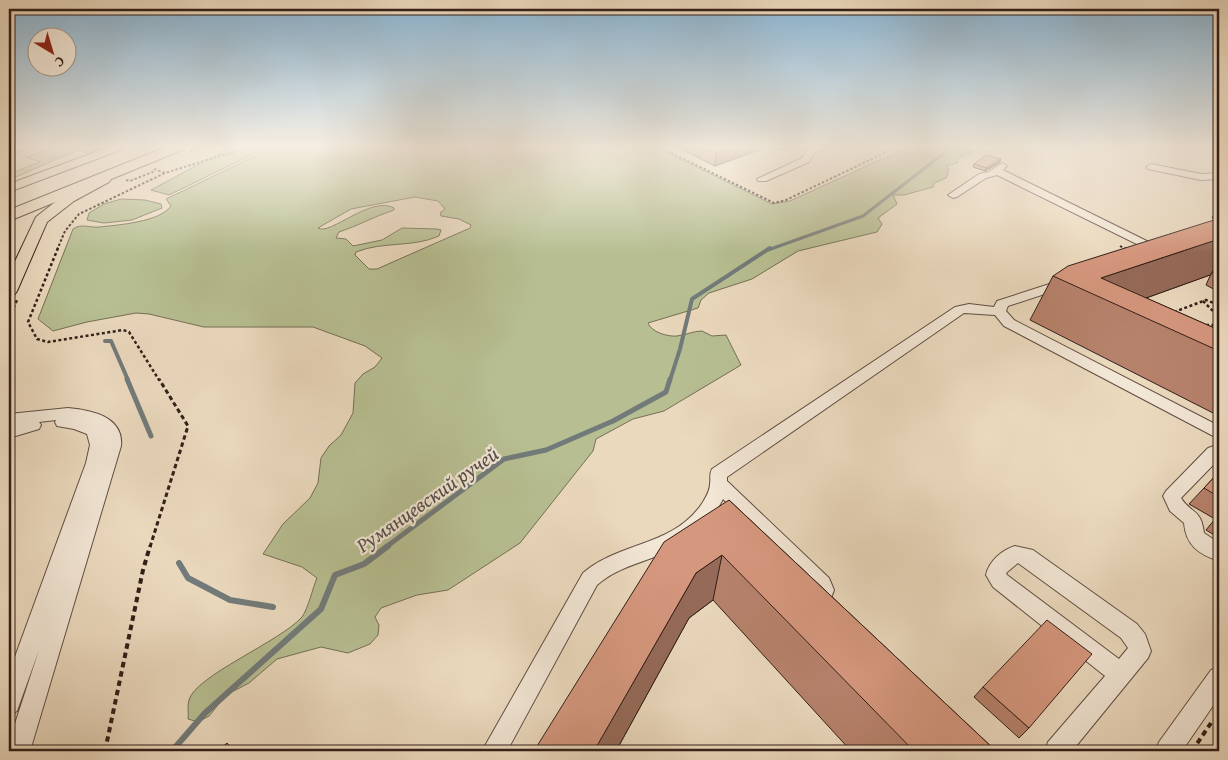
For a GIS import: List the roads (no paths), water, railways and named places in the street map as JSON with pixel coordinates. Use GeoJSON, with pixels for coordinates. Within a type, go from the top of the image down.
{"type":"FeatureCollection","features":[{"type":"Feature","properties":{"kind":"highway"},"geometry":{"type":"LineString","coordinates":[[9,201],[56,182]]}},
{"type":"Feature","properties":{"kind":"highway"},"geometry":{"type":"LineString","coordinates":[[9,216],[99,182]]}},
{"type":"Feature","properties":{"kind":"main road"},"geometry":{"type":"LineString","coordinates":[[9,188],[24,182]]}},
{"type":"Feature","properties":{"kind":"main road"},"geometry":{"type":"LineString","coordinates":[[14,292],[42,220],[69,198],[103,182]]}},
{"type":"Feature","properties":{"kind":"street"},"geometry":{"type":"LineString","coordinates":[[953,195],[972,182]]}},
{"type":"Feature","properties":{"kind":"street"},"geometry":{"type":"LineString","coordinates":[[1021,182],[1166,250],[1146,257]]}},
{"type":"Feature","properties":{"kind":"street"},"geometry":{"type":"LineString","coordinates":[[999,311],[1002,304],[1009,301],[1082,278]]}},
{"type":"Feature","properties":{"kind":"street"},"geometry":{"type":"LineString","coordinates":[[494,751],[590,578],[611,562],[652,550],[687,530],[707,512],[717,494],[719,484],[717,477],[720,472],[960,310],[969,308],[999,311],[1009,323],[1219,433]]}},
{"type":"Feature","properties":{"kind":"street"},"geometry":{"type":"LineString","coordinates":[[1062,351],[1074,343]]}},
{"type":"Feature","properties":{"kind":"street"},"geometry":{"type":"LineString","coordinates":[[9,420],[64,413],[88,415],[106,425],[114,440],[18,751]]}},
{"type":"Feature","properties":{"kind":"street"},"geometry":{"type":"LineString","coordinates":[[9,432],[29,426],[56,422],[77,423],[94,431],[98,445],[95,462],[9,703]]}},
{"type":"Feature","properties":{"kind":"street"},"geometry":{"type":"LineString","coordinates":[[1219,453],[1214,452],[1172,496],[1177,508],[1192,520],[1196,538],[1219,553]]}},
{"type":"Feature","properties":{"kind":"street"},"geometry":{"type":"LineString","coordinates":[[719,484],[822,584],[824,593],[819,600],[819,605],[834,622]]}},
{"type":"Feature","properties":{"kind":"street"},"geometry":{"type":"LineString","coordinates":[[1057,751],[1140,650],[1137,641],[1129,631],[1026,556],[1015,554],[997,569],[996,574],[1000,581],[1120,674]]}},
{"type":"Feature","properties":{"kind":"street"},"geometry":{"type":"LineString","coordinates":[[1168,751],[1219,678]]}},
{"type":"Feature","properties":{"kind":"waterway","name":"Румянцевский ручей"},"geometry":{"type":"LineString","coordinates":[[768,250],[863,216],[906,182]]}},
{"type":"Feature","properties":{"kind":"waterway","name":"Румянцевский ручей"},"geometry":{"type":"LineString","coordinates":[[670,380],[680,349],[692,299],[770,248]]}},
{"type":"Feature","properties":{"kind":"waterway"},"geometry":{"type":"LineString","coordinates":[[105,341],[111,341],[128,380]]}},
{"type":"Feature","properties":{"kind":"waterway"},"geometry":{"type":"LineString","coordinates":[[127,379],[151,436]]}},
{"type":"Feature","properties":{"kind":"waterway","name":"Румянцевский ручей"},"geometry":{"type":"LineString","coordinates":[[386,547],[504,459],[546,450],[613,421],[666,392],[670,379]]}},
{"type":"Feature","properties":{"kind":"waterway","name":"Румянцевский ручей"},"geometry":{"type":"LineString","coordinates":[[172,751],[205,713],[321,609],[335,575],[364,564],[388,546]]}},
{"type":"Feature","properties":{"kind":"waterway"},"geometry":{"type":"LineString","coordinates":[[179,563],[188,578],[230,600],[273,607]]}}]}
